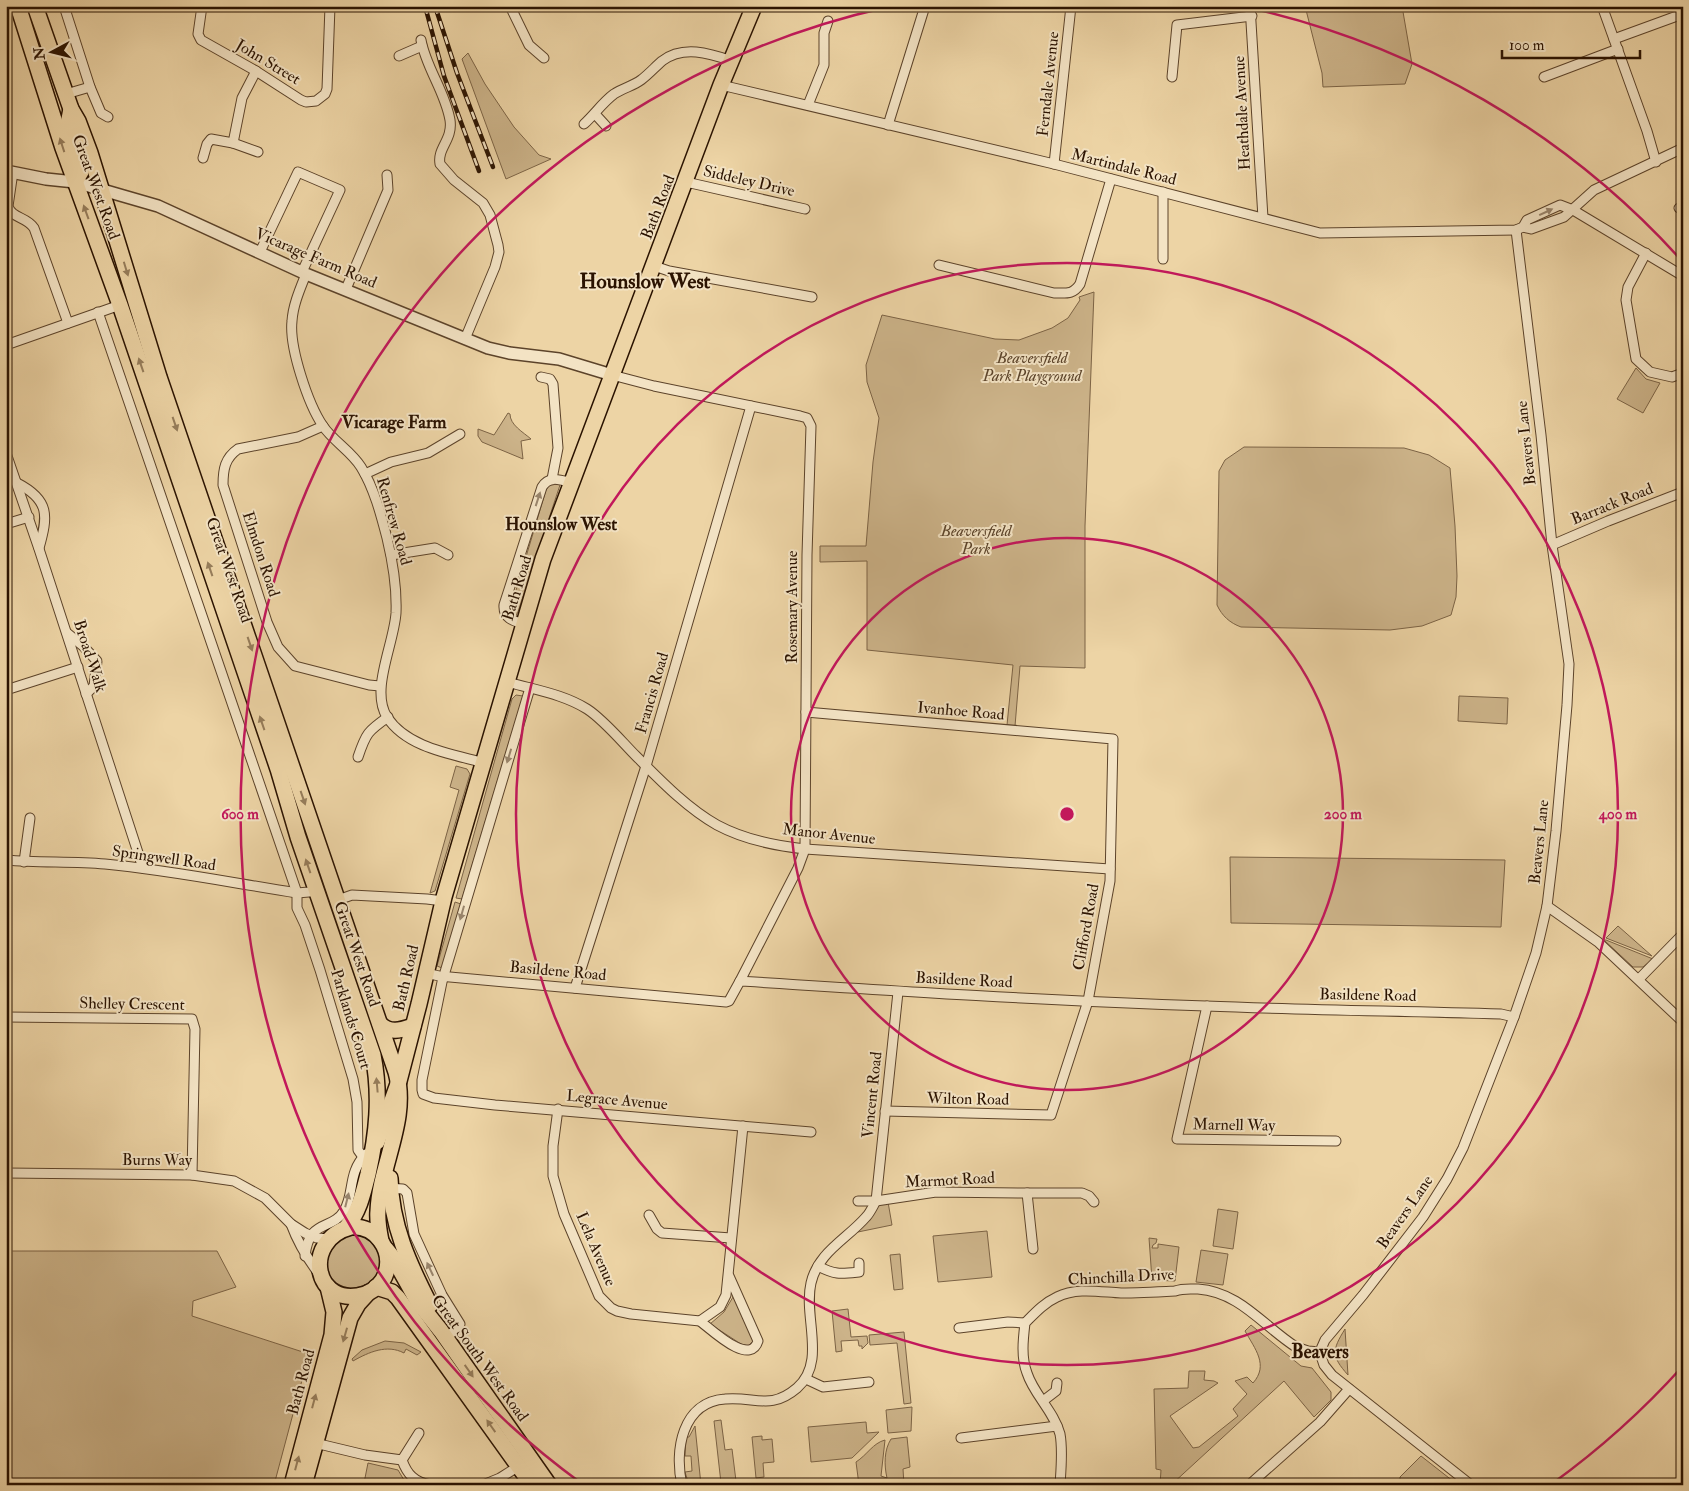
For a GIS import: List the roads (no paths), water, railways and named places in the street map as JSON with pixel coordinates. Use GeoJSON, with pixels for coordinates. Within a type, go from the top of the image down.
{"type":"FeatureCollection","features":[{"type":"Feature","properties":{"kind":"main road","name":"Great West Road"},"geometry":{"type":"LineString","coordinates":[[18,6],[63,148],[120,306],[278,769],[296,831],[373,1055],[378,1103],[368,1154]]}},
{"type":"Feature","properties":{"kind":"main road","name":"Great West Road"},"geometry":{"type":"LineString","coordinates":[[35,6],[71,109],[78,121],[159,377],[399,1081]]}},
{"type":"Feature","properties":{"kind":"main road","name":"Bath Road"},"geometry":{"type":"LineString","coordinates":[[346,1228],[353,1220],[360,1205],[368,1154],[399,1081],[443,901],[508,682],[521,623],[721,85],[754,6]]}},
{"type":"Feature","properties":{"kind":"main road"},"geometry":{"type":"LineString","coordinates":[[71,109],[68,124],[82,167],[75,182]]}},
{"type":"Feature","properties":{"kind":"main road"},"geometry":{"type":"LineString","coordinates":[[380,1024],[393,1031],[413,1026]]}},
{"type":"Feature","properties":{"kind":"main road","name":"Bath Road"},"geometry":{"type":"LineString","coordinates":[[383,1245],[378,1211],[386,1188],[389,1159],[401,1096],[399,1081]]}},
{"type":"Feature","properties":{"kind":"main road"},"geometry":{"type":"LineString","coordinates":[[386,1188],[404,1251],[443,1334]]}},
{"type":"Feature","properties":{"kind":"main road"},"geometry":{"type":"LineString","coordinates":[[355,1226],[372,1232],[383,1245],[388,1258],[387,1271],[383,1280],[372,1290],[355,1296],[337,1294],[324,1280],[319,1256],[323,1246],[330,1239],[346,1228],[355,1226]]}},
{"type":"Feature","properties":{"kind":"main road","name":"Great South West Road"},"geometry":{"type":"LineString","coordinates":[[383,1245],[394,1258],[418,1302],[443,1334],[549,1485]]}},
{"type":"Feature","properties":{"kind":"main road","name":"Bath Road"},"geometry":{"type":"LineString","coordinates":[[292,1485],[333,1328],[334,1312],[324,1280]]}},
{"type":"Feature","properties":{"kind":"main road","name":"Bath Road"},"geometry":{"type":"LineString","coordinates":[[304,1485],[350,1318],[358,1304],[372,1290]]}},
{"type":"Feature","properties":{"kind":"main road","name":"Great South West Road"},"geometry":{"type":"LineString","coordinates":[[372,1290],[392,1292],[397,1296],[532,1485]]}},
{"type":"Feature","properties":{"kind":"street"},"geometry":{"type":"LineString","coordinates":[[64,6],[90,87],[101,113],[108,117]]}},
{"type":"Feature","properties":{"kind":"street","name":"John Street"},"geometry":{"type":"LineString","coordinates":[[202,6],[198,34],[201,40],[256,71],[300,100],[312,102],[320,99],[327,89],[330,6]]}},
{"type":"Feature","properties":{"kind":"street"},"geometry":{"type":"LineString","coordinates":[[510,6],[529,45],[544,58]]}},
{"type":"Feature","properties":{"kind":"street"},"geometry":{"type":"LineString","coordinates":[[888,124],[925,6]]}},
{"type":"Feature","properties":{"kind":"street","name":"Ferndale Avenue"},"geometry":{"type":"LineString","coordinates":[[1054,164],[1071,6]]}},
{"type":"Feature","properties":{"kind":"street","name":"Heathdale Avenue"},"geometry":{"type":"LineString","coordinates":[[1250,6],[1263,218]]}},
{"type":"Feature","properties":{"kind":"street"},"geometry":{"type":"LineString","coordinates":[[1602,6],[1647,131],[1656,162]]}},
{"type":"Feature","properties":{"kind":"street"},"geometry":{"type":"LineString","coordinates":[[1172,77],[1177,25],[1252,16]]}},
{"type":"Feature","properties":{"kind":"street"},"geometry":{"type":"LineString","coordinates":[[1614,39],[1677,16],[1683,16]]}},
{"type":"Feature","properties":{"kind":"street"},"geometry":{"type":"LineString","coordinates":[[808,105],[824,65],[824,33],[828,21]]}},
{"type":"Feature","properties":{"kind":"street"},"geometry":{"type":"LineString","coordinates":[[399,56],[421,43],[428,66],[444,97],[450,119],[449,137],[441,152],[440,164],[454,180],[473,193],[483,203],[490,215],[498,245],[499,252],[495,267],[464,339]]}},
{"type":"Feature","properties":{"kind":"street"},"geometry":{"type":"LineString","coordinates":[[1544,77],[1618,49]]}},
{"type":"Feature","properties":{"kind":"street"},"geometry":{"type":"LineString","coordinates":[[584,124],[614,94],[636,84],[663,60],[671,56],[696,51],[732,60]]}},
{"type":"Feature","properties":{"kind":"street"},"geometry":{"type":"LineString","coordinates":[[233,143],[242,98],[256,71]]}},
{"type":"Feature","properties":{"kind":"street","name":"Martindale Road"},"geometry":{"type":"LineString","coordinates":[[721,85],[1054,164],[1320,233],[1520,229]]}},
{"type":"Feature","properties":{"kind":"street"},"geometry":{"type":"LineString","coordinates":[[66,94],[90,87]]}},
{"type":"Feature","properties":{"kind":"street"},"geometry":{"type":"LineString","coordinates":[[595,114],[606,126]]}},
{"type":"Feature","properties":{"kind":"street"},"geometry":{"type":"LineString","coordinates":[[203,158],[207,144],[211,140],[233,143],[258,152]]}},
{"type":"Feature","properties":{"kind":"street"},"geometry":{"type":"LineString","coordinates":[[1573,210],[1594,190],[1683,148]]}},
{"type":"Feature","properties":{"kind":"street","name":"Vicarage Farm Road"},"geometry":{"type":"LineString","coordinates":[[10,172],[75,182],[158,206],[304,273],[464,339],[498,351],[559,359],[612,376]]}},
{"type":"Feature","properties":{"kind":"street"},"geometry":{"type":"LineString","coordinates":[[10,172],[9,210],[12,214],[27,220],[34,228],[68,323]]}},
{"type":"Feature","properties":{"kind":"street","name":"Renfrew Road"},"geometry":{"type":"LineString","coordinates":[[260,252],[298,172],[340,190],[304,273],[292,321],[293,341],[301,375],[315,412],[323,426],[351,455],[365,474],[379,509],[391,555],[395,578],[396,613],[392,643],[380,686],[383,705],[388,717],[402,733],[421,744],[485,763]]}},
{"type":"Feature","properties":{"kind":"street"},"geometry":{"type":"LineString","coordinates":[[346,290],[388,190],[387,175]]}},
{"type":"Feature","properties":{"kind":"street"},"geometry":{"type":"LineString","coordinates":[[939,265],[1054,293],[1070,294],[1080,284],[1111,179]]}},
{"type":"Feature","properties":{"kind":"street","name":"Siddeley Drive"},"geometry":{"type":"LineString","coordinates":[[686,182],[805,209]]}},
{"type":"Feature","properties":{"kind":"street"},"geometry":{"type":"LineString","coordinates":[[1162,259],[1163,192]]}},
{"type":"Feature","properties":{"kind":"street"},"geometry":{"type":"LineString","coordinates":[[1520,229],[1528,220],[1560,205],[1573,210],[1682,276]]}},
{"type":"Feature","properties":{"kind":"street","name":"Beavers Lane"},"geometry":{"type":"LineString","coordinates":[[1320,1352],[1325,1340],[1423,1217],[1447,1179],[1463,1148],[1514,1018],[1539,944],[1547,906],[1556,831],[1569,664],[1552,545],[1520,229]]}},
{"type":"Feature","properties":{"kind":"street"},"geometry":{"type":"LineString","coordinates":[[1646,253],[1628,287],[1626,300],[1636,359],[1650,372],[1672,377],[1683,374]]}},
{"type":"Feature","properties":{"kind":"street"},"geometry":{"type":"LineString","coordinates":[[654,266],[669,271],[812,297]]}},
{"type":"Feature","properties":{"kind":"street"},"geometry":{"type":"LineString","coordinates":[[6,345],[120,306]]}},
{"type":"Feature","properties":{"kind":"street","name":"Parklands Court"},"geometry":{"type":"LineString","coordinates":[[98,312],[296,892],[297,908],[305,925],[320,970],[353,1079],[357,1102],[358,1150],[368,1154]]}},
{"type":"Feature","properties":{"kind":"street"},"geometry":{"type":"LineString","coordinates":[[542,376],[550,379],[553,384],[558,448],[552,479]]}},
{"type":"Feature","properties":{"kind":"street","name":"Rosemary Avenue"},"geometry":{"type":"LineString","coordinates":[[612,376],[804,417],[808,420],[811,427],[806,554],[805,850],[798,868],[740,981]]}},
{"type":"Feature","properties":{"kind":"street","name":"Francis Road"},"geometry":{"type":"LineString","coordinates":[[575,988],[646,766],[752,406]]}},
{"type":"Feature","properties":{"kind":"street","name":"Elmdon Road"},"geometry":{"type":"LineString","coordinates":[[323,426],[298,437],[238,448],[231,453],[226,463],[223,485],[278,647],[294,666],[369,685],[380,686]]}},
{"type":"Feature","properties":{"kind":"street"},"geometry":{"type":"LineString","coordinates":[[365,474],[391,462],[428,453],[460,434]]}},
{"type":"Feature","properties":{"kind":"street","name":"Broad Walk"},"geometry":{"type":"LineString","coordinates":[[6,454],[39,548],[144,868]]}},
{"type":"Feature","properties":{"kind":"street"},"geometry":{"type":"LineString","coordinates":[[521,623],[506,616],[504,605],[542,486],[544,482],[552,479],[572,484]]}},
{"type":"Feature","properties":{"kind":"street"},"geometry":{"type":"LineString","coordinates":[[17,484],[33,492],[44,510],[46,523],[39,548]]}},
{"type":"Feature","properties":{"kind":"street","name":"Barrack Road"},"geometry":{"type":"LineString","coordinates":[[1552,545],[1683,492]]}},
{"type":"Feature","properties":{"kind":"street"},"geometry":{"type":"LineString","coordinates":[[6,524],[28,517]]}},
{"type":"Feature","properties":{"kind":"street"},"geometry":{"type":"LineString","coordinates":[[391,555],[435,548],[448,555]]}},
{"type":"Feature","properties":{"kind":"street"},"geometry":{"type":"LineString","coordinates":[[67,633],[97,661],[94,686],[86,694]]}},
{"type":"Feature","properties":{"kind":"street"},"geometry":{"type":"LineString","coordinates":[[6,690],[78,667]]}},
{"type":"Feature","properties":{"kind":"street","name":"Manor Avenue"},"geometry":{"type":"LineString","coordinates":[[508,682],[556,694],[576,702],[589,710],[693,809],[718,825],[751,838],[805,850],[1110,869]]}},
{"type":"Feature","properties":{"kind":"street"},"geometry":{"type":"LineString","coordinates":[[444,977],[530,688]]}},
{"type":"Feature","properties":{"kind":"street","name":"Ivanhoe Road"},"geometry":{"type":"LineString","coordinates":[[806,712],[1114,739]]}},
{"type":"Feature","properties":{"kind":"street"},"geometry":{"type":"LineString","coordinates":[[358,757],[368,732],[388,717]]}},
{"type":"Feature","properties":{"kind":"street","name":"Clifford Road"},"geometry":{"type":"LineString","coordinates":[[1051,1115],[1088,1001],[1110,881],[1114,739]]}},
{"type":"Feature","properties":{"kind":"street"},"geometry":{"type":"LineString","coordinates":[[24,862],[30,818]]}},
{"type":"Feature","properties":{"kind":"street","name":"Springwell Road"},"geometry":{"type":"LineString","coordinates":[[6,860],[102,864],[144,868],[296,892],[309,892],[316,889]]}},
{"type":"Feature","properties":{"kind":"street"},"geometry":{"type":"LineString","coordinates":[[338,900],[352,895],[443,901]]}},
{"type":"Feature","properties":{"kind":"street"},"geometry":{"type":"LineString","coordinates":[[1547,906],[1598,942],[1683,1022]]}},
{"type":"Feature","properties":{"kind":"street"},"geometry":{"type":"LineString","coordinates":[[1639,979],[1683,934]]}},
{"type":"Feature","properties":{"kind":"street","name":"Basildene Road"},"geometry":{"type":"LineString","coordinates":[[426,974],[726,1002],[729,1001],[740,981],[898,992],[1207,1006],[1497,1014],[1514,1018]]}},
{"type":"Feature","properties":{"kind":"street","name":"Legrace Avenue"},"geometry":{"type":"LineString","coordinates":[[444,977],[422,1080],[422,1093],[427,1097],[811,1132]]}},
{"type":"Feature","properties":{"kind":"street","name":"Vincent Road"},"geometry":{"type":"LineString","coordinates":[[876,1201],[898,992]]}},
{"type":"Feature","properties":{"kind":"street","name":"Marnell Way"},"geometry":{"type":"LineString","coordinates":[[1207,1006],[1177,1139],[1336,1141]]}},
{"type":"Feature","properties":{"kind":"street","name":"Shelley Crescent"},"geometry":{"type":"LineString","coordinates":[[6,1016],[192,1019],[195,1029],[192,1174]]}},
{"type":"Feature","properties":{"kind":"street","name":"Lela Avenue"},"geometry":{"type":"LineString","coordinates":[[558,1109],[553,1146],[553,1176],[564,1214],[599,1296],[611,1308],[617,1311],[700,1320]]}},
{"type":"Feature","properties":{"kind":"street","name":"Wilton Road"},"geometry":{"type":"LineString","coordinates":[[885,1111],[1051,1115]]}},
{"type":"Feature","properties":{"kind":"street"},"geometry":{"type":"LineString","coordinates":[[729,1275],[758,1341],[756,1347],[752,1350],[744,1351],[736,1348],[700,1320],[720,1306],[726,1295],[743,1126]]}},
{"type":"Feature","properties":{"kind":"street"},"geometry":{"type":"LineString","coordinates":[[306,1256],[313,1233],[336,1219],[345,1209],[356,1168],[368,1154]]}},
{"type":"Feature","properties":{"kind":"street","name":"Burns Way"},"geometry":{"type":"LineString","coordinates":[[6,1173],[192,1174],[234,1181],[265,1198],[291,1224],[306,1256],[324,1280]]}},
{"type":"Feature","properties":{"kind":"street","name":"Marmot Road"},"geometry":{"type":"LineString","coordinates":[[858,1201],[876,1201],[936,1192],[1082,1193],[1089,1196],[1094,1202]]}},
{"type":"Feature","properties":{"kind":"street"},"geometry":{"type":"LineString","coordinates":[[1027,1193],[1033,1249]]}},
{"type":"Feature","properties":{"kind":"street"},"geometry":{"type":"LineString","coordinates":[[682,1485],[679,1465],[681,1440],[686,1425],[698,1410],[706,1404],[723,1399],[774,1401],[795,1389],[806,1379],[812,1360],[809,1291],[812,1280],[824,1257],[867,1216],[876,1201]]}},
{"type":"Feature","properties":{"kind":"street"},"geometry":{"type":"LineString","coordinates":[[649,1215],[662,1234],[731,1238]]}},
{"type":"Feature","properties":{"kind":"street","name":"Burns Way"},"geometry":{"type":"LineString","coordinates":[[291,1224],[330,1239]]}},
{"type":"Feature","properties":{"kind":"street"},"geometry":{"type":"LineString","coordinates":[[814,1254],[824,1257]]}},
{"type":"Feature","properties":{"kind":"street"},"geometry":{"type":"LineString","coordinates":[[818,1266],[834,1274],[859,1272],[859,1262]]}},
{"type":"Feature","properties":{"kind":"street","name":"Chinchilla Drive"},"geometry":{"type":"LineString","coordinates":[[1025,1324],[1043,1305],[1058,1296],[1075,1292],[1124,1293],[1183,1289],[1208,1290],[1229,1296],[1296,1347],[1320,1352]]}},
{"type":"Feature","properties":{"kind":"street"},"geometry":{"type":"LineString","coordinates":[[959,1328],[1008,1322],[1025,1324],[1023,1361],[1027,1375],[1057,1426],[1061,1441],[1060,1485]]}},
{"type":"Feature","properties":{"kind":"street"},"geometry":{"type":"LineString","coordinates":[[1320,1352],[1326,1369],[1471,1485]]}},
{"type":"Feature","properties":{"kind":"street"},"geometry":{"type":"LineString","coordinates":[[806,1379],[824,1386],[869,1382]]}},
{"type":"Feature","properties":{"kind":"street"},"geometry":{"type":"LineString","coordinates":[[1043,1401],[1056,1391],[1057,1382]]}},
{"type":"Feature","properties":{"kind":"street"},"geometry":{"type":"LineString","coordinates":[[1249,1485],[1320,1422],[1349,1389]]}},
{"type":"Feature","properties":{"kind":"street"},"geometry":{"type":"LineString","coordinates":[[961,1438],[1057,1426]]}},
{"type":"Feature","properties":{"kind":"street"},"geometry":{"type":"LineString","coordinates":[[402,1460],[419,1433]]}},
{"type":"Feature","properties":{"kind":"street"},"geometry":{"type":"LineString","coordinates":[[315,1443],[365,1455],[402,1460]]}},
{"type":"Feature","properties":{"kind":"street"},"geometry":{"type":"LineString","coordinates":[[402,1460],[405,1469],[414,1479],[430,1485]]}},
{"type":"Feature","properties":{"kind":"street"},"geometry":{"type":"LineString","coordinates":[[483,1485],[500,1478],[519,1466]]}},
{"type":"Feature","properties":{"kind":"railway"},"geometry":{"type":"LineString","coordinates":[[425,6],[444,76],[479,171]]}},
{"type":"Feature","properties":{"kind":"railway"},"geometry":{"type":"LineString","coordinates":[[435,6],[457,73],[493,167]]}},
{"type":"Feature","properties":{"kind":"district","name":"Hounslow West"},"geometry":{"type":"Point","coordinates":[645,281]}},
{"type":"Feature","properties":{"kind":"district","name":"Vicarage Farm"},"geometry":{"type":"Point","coordinates":[394,422]}},
{"type":"Feature","properties":{"kind":"district","name":"Hounslow West"},"geometry":{"type":"Point","coordinates":[561,524]}},
{"type":"Feature","properties":{"kind":"district","name":"Beavers"},"geometry":{"type":"Point","coordinates":[1320,1352]}},
{"type":"Feature","properties":{"kind":"park label","name":"Beaversfield Park Playground"},"geometry":{"type":"Point","coordinates":[1032,367]}},
{"type":"Feature","properties":{"kind":"park label","name":"Beaversfield Park"},"geometry":{"type":"Point","coordinates":[976,540]}}]}
